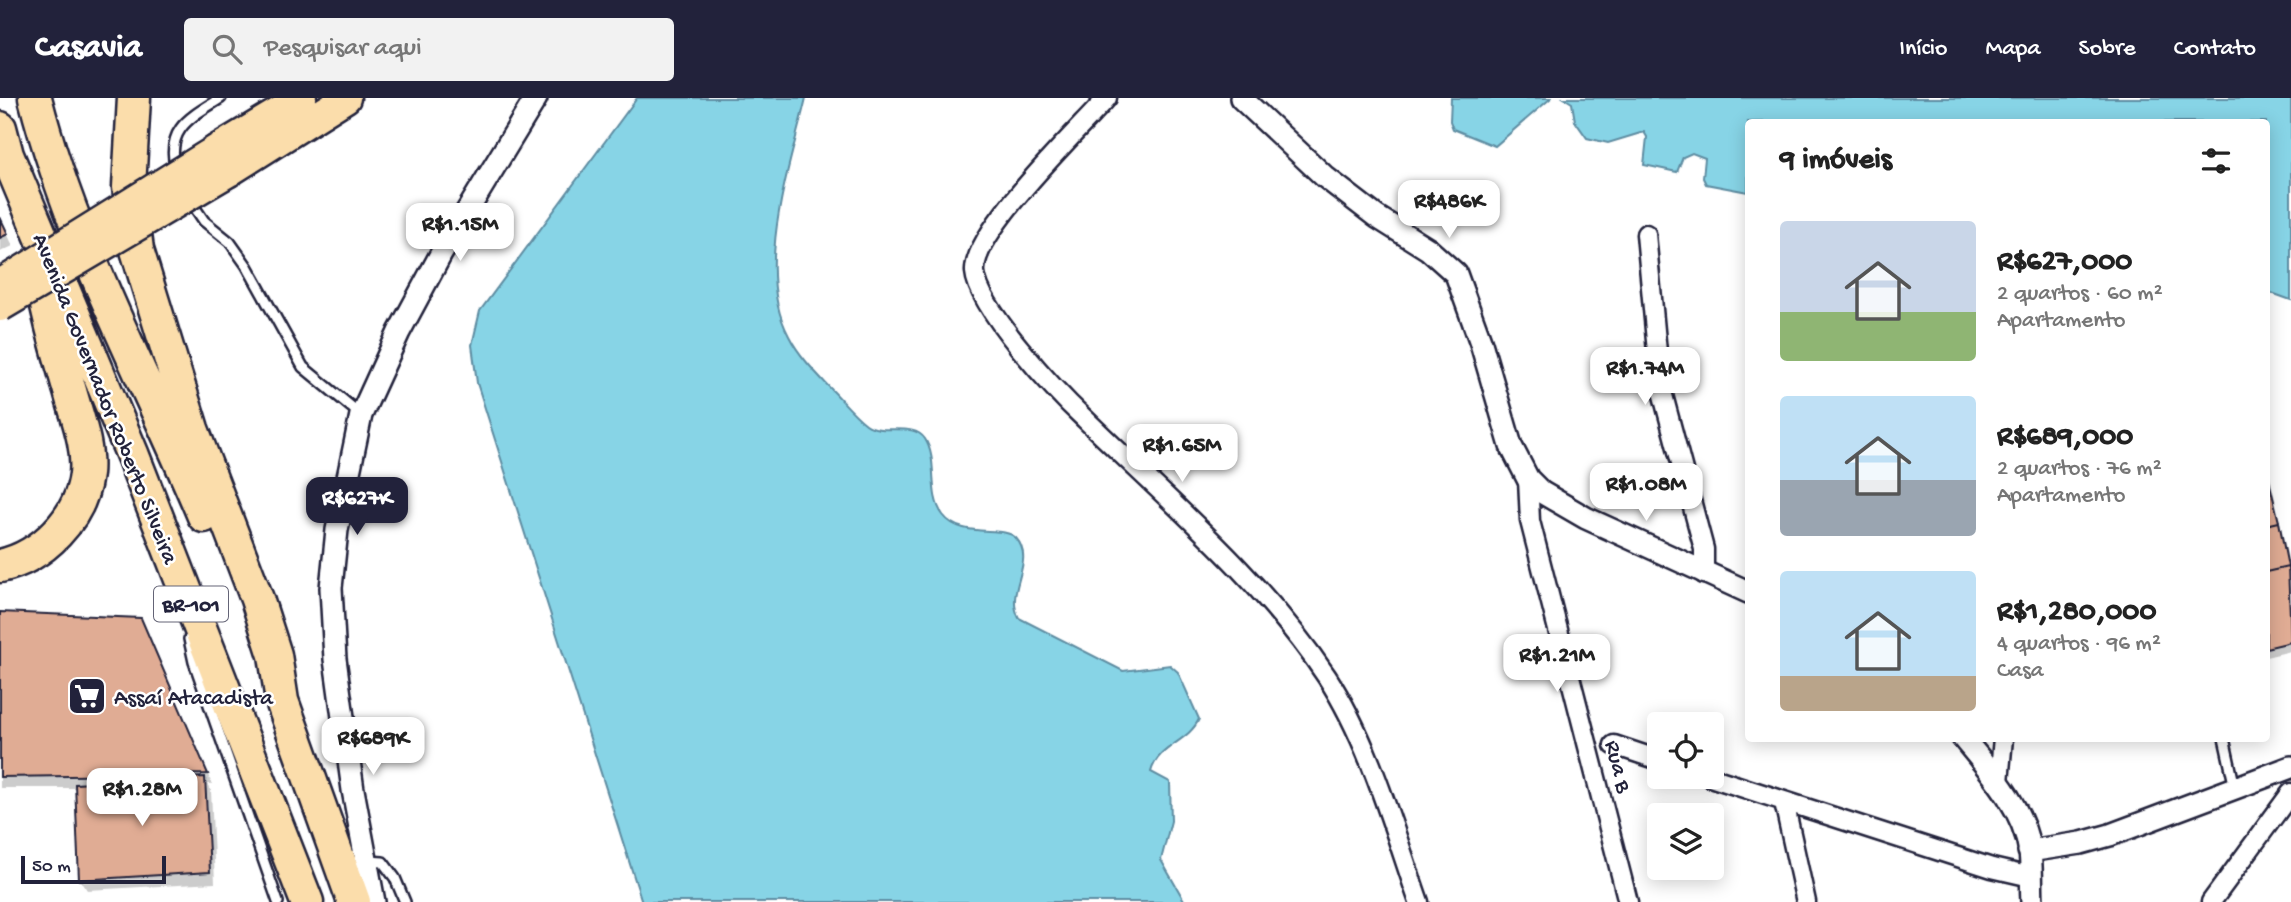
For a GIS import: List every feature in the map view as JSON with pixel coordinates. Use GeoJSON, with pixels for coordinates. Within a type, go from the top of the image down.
{"type":"FeatureCollection","features":[{"type":"Feature","properties":{"kind":"highway"},"geometry":{"type":"LineString","coordinates":[[35,98],[49,153],[78,227],[159,408],[282,701]]}},
{"type":"Feature","properties":{"kind":"highway","name":"BR-101"},"geometry":{"type":"LineString","coordinates":[[134,98],[130,187],[137,250],[192,429],[261,610],[275,655],[282,701],[354,902]]}},
{"type":"Feature","properties":{"kind":"highway","name":"Avenida Governador Roberto Silveira"},"geometry":{"type":"LineString","coordinates":[[2,143],[170,548],[307,902]]}},
{"type":"Feature","properties":{"kind":"highway"},"geometry":{"type":"LineString","coordinates":[[0,566],[29,556],[69,519],[86,474],[84,443],[44,301],[34,221]]}},
{"type":"Feature","properties":{"kind":"main road"},"geometry":{"type":"LineString","coordinates":[[0,307],[223,160],[302,98]]}},
{"type":"Feature","properties":{"kind":"main road"},"geometry":{"type":"LineString","coordinates":[[0,284],[223,160],[346,98]]}},
{"type":"Feature","properties":{"kind":"street"},"geometry":{"type":"LineString","coordinates":[[374,902],[335,659],[331,587],[337,530],[361,415],[399,332],[441,254],[536,98]]}},
{"type":"Feature","properties":{"kind":"street"},"geometry":{"type":"LineString","coordinates":[[1107,98],[985,238],[975,271],[979,288],[996,316],[1068,402],[1193,519],[1292,630],[1328,678],[1359,738],[1419,902]]}},
{"type":"Feature","properties":{"kind":"street"},"geometry":{"type":"LineString","coordinates":[[1241,98],[1325,177],[1377,217],[1428,249],[1456,274],[1478,332],[1511,446],[1528,479],[1541,492],[1586,518],[1745,591]]}},
{"type":"Feature","properties":{"kind":"street"},"geometry":{"type":"LineString","coordinates":[[1646,234],[1660,384],[1704,549],[1704,573]]}},
{"type":"Feature","properties":{"kind":"street","name":"Rua B"},"geometry":{"type":"LineString","coordinates":[[1528,479],[1530,521],[1628,902]]}},
{"type":"Feature","properties":{"kind":"street"},"geometry":{"type":"LineString","coordinates":[[1966,742],[1998,782],[2023,828],[2029,851],[2032,902]]}},
{"type":"Feature","properties":{"kind":"street"},"geometry":{"type":"LineString","coordinates":[[1998,782],[2003,742]]}},
{"type":"Feature","properties":{"kind":"street"},"geometry":{"type":"LineString","coordinates":[[1614,745],[1647,756]]}},
{"type":"Feature","properties":{"kind":"street"},"geometry":{"type":"LineString","coordinates":[[2029,851],[2081,843],[2110,835],[2291,767]]}},
{"type":"Feature","properties":{"kind":"street"},"geometry":{"type":"LineString","coordinates":[[1724,782],[2031,877]]}},
{"type":"Feature","properties":{"kind":"street"},"geometry":{"type":"LineString","coordinates":[[2211,902],[2291,793]]}},
{"type":"Feature","properties":{"kind":"street"},"geometry":{"type":"LineString","coordinates":[[1784,802],[1806,902]]}},
{"type":"Feature","properties":{"kind":"lane"},"geometry":{"type":"LineString","coordinates":[[221,98],[181,126],[175,135],[173,151],[178,178],[204,221],[230,242],[247,266],[303,367],[361,415]]}},
{"type":"Feature","properties":{"kind":"lane"},"geometry":{"type":"LineString","coordinates":[[170,548],[194,662],[278,902]]}},
{"type":"Feature","properties":{"kind":"lane"},"geometry":{"type":"LineString","coordinates":[[2225,742],[2235,789]]}},
{"type":"Feature","properties":{"kind":"lane"},"geometry":{"type":"LineString","coordinates":[[366,860],[383,862],[395,878],[405,902]]}},
{"type":"Feature","properties":{"kind":"water"},"geometry":{"type":"Polygon","coordinates":[[[637,98],[806,98],[784,186],[774,250],[774,281],[779,310],[789,336],[814,371],[866,424],[880,429],[913,431],[925,439],[931,457],[938,507],[951,523],[971,530],[1002,532],[1016,538],[1022,547],[1023,557],[1015,597],[1019,618],[1123,671],[1170,665],[1178,672],[1199,719],[1188,734],[1160,756],[1151,772],[1170,782],[1171,821],[1161,860],[1185,902],[642,902],[477,383],[472,345],[480,311],[637,98]]]}},
{"type":"Feature","properties":{"kind":"water"},"geometry":{"type":"Polygon","coordinates":[[[1451,98],[1551,98],[1495,146],[1453,129],[1450,121],[1451,98]]]}},
{"type":"Feature","properties":{"kind":"water"},"geometry":{"type":"Polygon","coordinates":[[[1564,98],[2291,98],[2291,300],[2270,292],[2270,119],[1745,119],[1745,191],[1706,184],[1703,178],[1705,158],[1692,153],[1683,157],[1677,172],[1644,165],[1647,137],[1644,132],[1608,143],[1587,138],[1575,121],[1572,103],[1564,98]]]}},
{"type":"Feature","properties":{"kind":"building"},"geometry":{"type":"Polygon","coordinates":[[[0,217],[8,234],[0,238],[0,217]]]}},
{"type":"Feature","properties":{"kind":"building"},"geometry":{"type":"Polygon","coordinates":[[[2270,485],[2279,522],[2270,524],[2270,485]]]}},
{"type":"Feature","properties":{"kind":"building"},"geometry":{"type":"Polygon","coordinates":[[[2279,522],[2288,567],[2270,571],[2270,524],[2279,522]]]}},
{"type":"Feature","properties":{"kind":"building"},"geometry":{"type":"Polygon","coordinates":[[[2288,567],[2291,642],[2270,647],[2270,571],[2288,567]]]}},
{"type":"Feature","properties":{"kind":"building","name":"Assaí Atacadista"},"geometry":{"type":"Polygon","coordinates":[[[0,612],[141,618],[208,774],[0,777],[0,612]]]}},
{"type":"Feature","properties":{"kind":"building"},"geometry":{"type":"Polygon","coordinates":[[[205,777],[210,872],[79,880],[75,784],[205,777]]]}},
{"type":"Feature","properties":{"kind":"place","name":"Assaí Atacadista"},"geometry":{"type":"Point","coordinates":[87,696]}}]}
